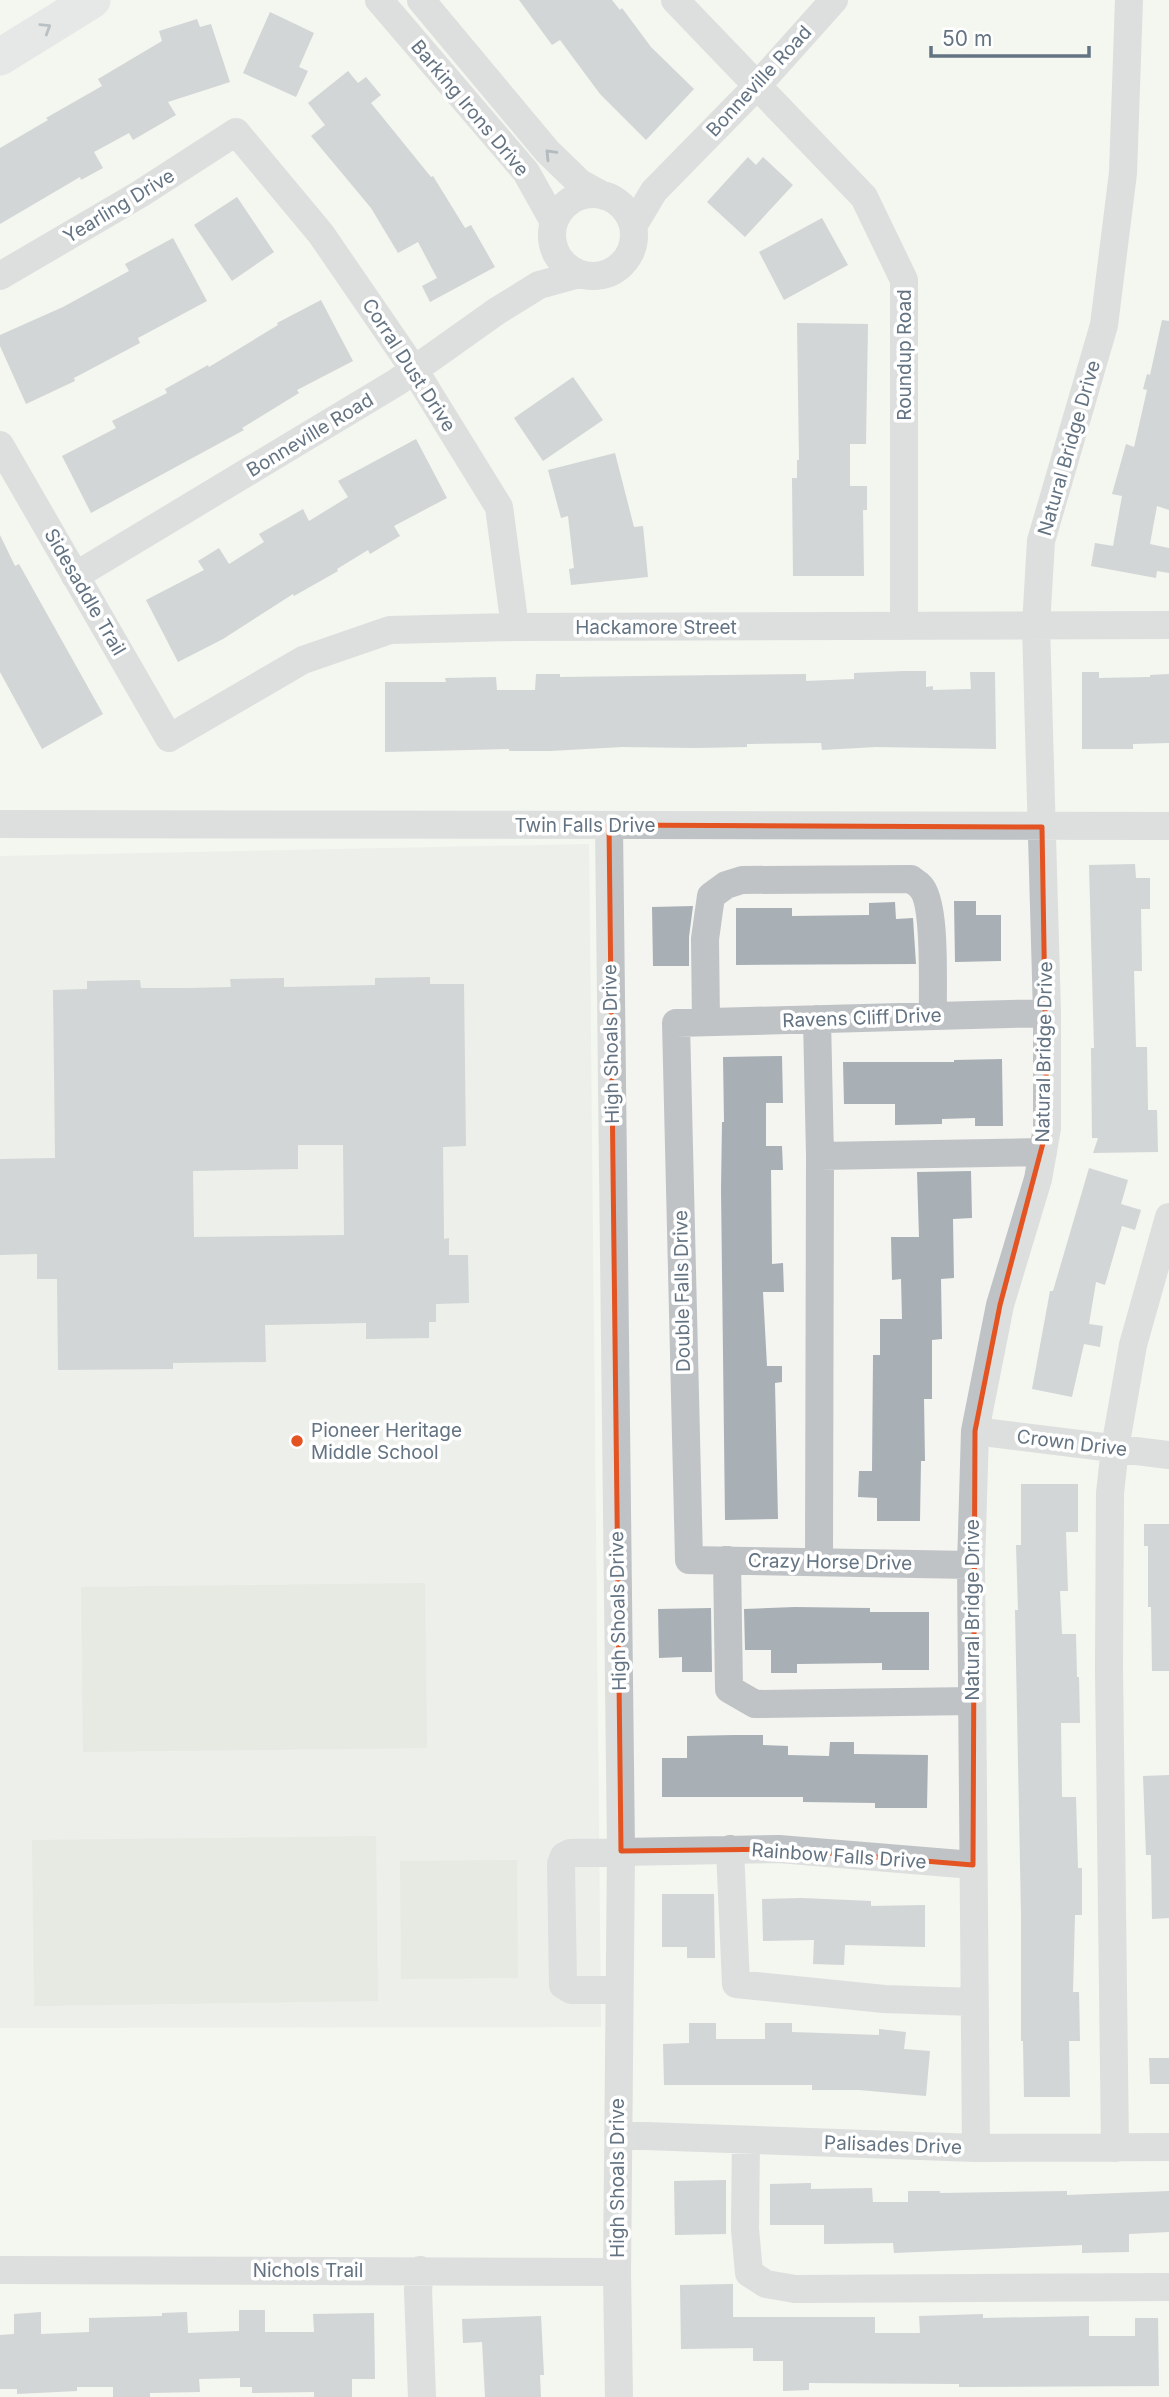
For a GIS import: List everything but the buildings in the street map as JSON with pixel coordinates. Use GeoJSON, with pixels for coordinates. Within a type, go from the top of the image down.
{"type":"FeatureCollection","features":[{"type":"Feature","properties":{"kind":"main road"},"geometry":{"type":"LineString","coordinates":[[0,57],[92,0]]}},
{"type":"Feature","properties":{"kind":"street","name":"Barking Irons Drive"},"geometry":{"type":"LineString","coordinates":[[379,0],[526,172],[554,222]]}},
{"type":"Feature","properties":{"kind":"street","name":"Barking Irons Drive"},"geometry":{"type":"LineString","coordinates":[[421,0],[547,151],[580,183],[619,208]]}},
{"type":"Feature","properties":{"kind":"street","name":"Roundup Road"},"geometry":{"type":"LineString","coordinates":[[675,0],[864,197],[904,279],[904,626]]}},
{"type":"Feature","properties":{"kind":"street","name":"Bonneville Road"},"geometry":{"type":"LineString","coordinates":[[619,208],[654,191],[757,86],[834,0]]}},
{"type":"Feature","properties":{"kind":"street","name":"Natural Bridge Drive"},"geometry":{"type":"LineString","coordinates":[[976,2148],[971,1565],[975,1431],[1000,1305],[1038,1179],[1047,1128],[1047,1013],[1036,625],[1041,541],[1104,325],[1123,173],[1129,0]]}},
{"type":"Feature","properties":{"kind":"street","name":"Yearling Drive"},"geometry":{"type":"LineString","coordinates":[[0,276],[140,194],[236,132]]}},
{"type":"Feature","properties":{"kind":"street","name":"Corral Dust Drive"},"geometry":{"type":"LineString","coordinates":[[236,132],[321,234],[415,371],[499,507],[516,627]]}},
{"type":"Feature","properties":{"kind":"street"},"geometry":{"type":"LineString","coordinates":[[584,195],[619,208],[632,248],[622,265],[605,275],[591,276],[579,274],[565,265],[552,241],[554,222],[561,209],[584,195]]}},
{"type":"Feature","properties":{"kind":"street","name":"Bonneville Road"},"geometry":{"type":"LineString","coordinates":[[539,285],[557,254]]}},
{"type":"Feature","properties":{"kind":"street","name":"Bonneville Road"},"geometry":{"type":"LineString","coordinates":[[75,576],[415,371],[497,311],[539,285],[579,274]]}},
{"type":"Feature","properties":{"kind":"street","name":"Sidesaddle Trail"},"geometry":{"type":"LineString","coordinates":[[0,446],[169,738]]}},
{"type":"Feature","properties":{"kind":"street","name":"Hackamore Street"},"geometry":{"type":"LineString","coordinates":[[169,738],[303,660],[390,630],[516,627],[1169,625]]}},
{"type":"Feature","properties":{"kind":"street","name":"Twin Falls Drive"},"geometry":{"type":"LineString","coordinates":[[0,824],[1169,826]]}},
{"type":"Feature","properties":{"kind":"street","name":"High Shoals Drive"},"geometry":{"type":"LineString","coordinates":[[609,825],[621,1851],[618,1990],[619,2397]]}},
{"type":"Feature","properties":{"kind":"street"},"geometry":{"type":"LineString","coordinates":[[706,1022],[705,939],[711,897],[726,885],[742,880],[911,879],[922,887],[929,905],[932,928],[933,1016]]}},
{"type":"Feature","properties":{"kind":"street","name":"Ravens Cliff Drive"},"geometry":{"type":"LineString","coordinates":[[676,1023],[1047,1013]]}},
{"type":"Feature","properties":{"kind":"street"},"geometry":{"type":"LineString","coordinates":[[817,1019],[820,1156],[820,1562]]}},
{"type":"Feature","properties":{"kind":"street","name":"Double Falls Drive"},"geometry":{"type":"LineString","coordinates":[[676,1023],[688,1560]]}},
{"type":"Feature","properties":{"kind":"street"},"geometry":{"type":"LineString","coordinates":[[820,1156],[1043,1152]]}},
{"type":"Feature","properties":{"kind":"street"},"geometry":{"type":"LineString","coordinates":[[1115,2148],[1109,1641],[1110,1493],[1133,1345],[1169,1217]]}},
{"type":"Feature","properties":{"kind":"street","name":"Crown Drive"},"geometry":{"type":"LineString","coordinates":[[975,1431],[1169,1455]]}},
{"type":"Feature","properties":{"kind":"street","name":"Crazy Horse Drive"},"geometry":{"type":"LineString","coordinates":[[688,1560],[971,1565]]}},
{"type":"Feature","properties":{"kind":"street"},"geometry":{"type":"LineString","coordinates":[[727,1560],[729,1689],[755,1704],[972,1701]]}},
{"type":"Feature","properties":{"kind":"street"},"geometry":{"type":"LineString","coordinates":[[730,1849],[736,1984],[884,1999],[974,2002]]}},
{"type":"Feature","properties":{"kind":"street","name":"Rainbow Falls Drive"},"geometry":{"type":"LineString","coordinates":[[618,1990],[571,1990],[563,1985],[561,1864],[564,1856],[570,1853],[779,1849],[973,1865]]}},
{"type":"Feature","properties":{"kind":"street","name":"Palisades Drive"},"geometry":{"type":"LineString","coordinates":[[618,2135],[976,2148],[1169,2147]]}},
{"type":"Feature","properties":{"kind":"street"},"geometry":{"type":"LineString","coordinates":[[746,2140],[745,2229],[750,2273],[766,2284],[795,2289],[1169,2287]]}},
{"type":"Feature","properties":{"kind":"street","name":"Nichols Trail"},"geometry":{"type":"LineString","coordinates":[[0,2270],[617,2272]]}},
{"type":"Feature","properties":{"kind":"street"},"geometry":{"type":"LineString","coordinates":[[420,2270],[418,2290],[422,2397]]}},
{"type":"Feature","properties":{"kind":"highlighted area"},"geometry":{"type":"Polygon","coordinates":[[[609,825],[1042,827],[1047,1128],[1000,1305],[975,1431],[973,1865],[779,1849],[621,1851],[609,825]]]}},
{"type":"Feature","properties":{"kind":"shaded area","name":"Pioneer Heritage Middle School"},"geometry":{"type":"Polygon","coordinates":[[[589,844],[601,2027],[0,2028],[0,856],[589,844]]]}},
{"type":"Feature","properties":{"kind":"shaded area"},"geometry":{"type":"Polygon","coordinates":[[[425,1583],[427,1748],[83,1752],[81,1587],[425,1583]]]}},
{"type":"Feature","properties":{"kind":"shaded area"},"geometry":{"type":"Polygon","coordinates":[[[376,1836],[378,2001],[34,2006],[32,1840],[376,1836]]]}},
{"type":"Feature","properties":{"kind":"shaded area"},"geometry":{"type":"Polygon","coordinates":[[[517,1860],[518,1978],[401,1979],[400,1861],[517,1860]]]}},
{"type":"Feature","properties":{"kind":"place","name":"Pioneer Heritage Middle School"},"geometry":{"type":"Point","coordinates":[297,1441]}}]}
